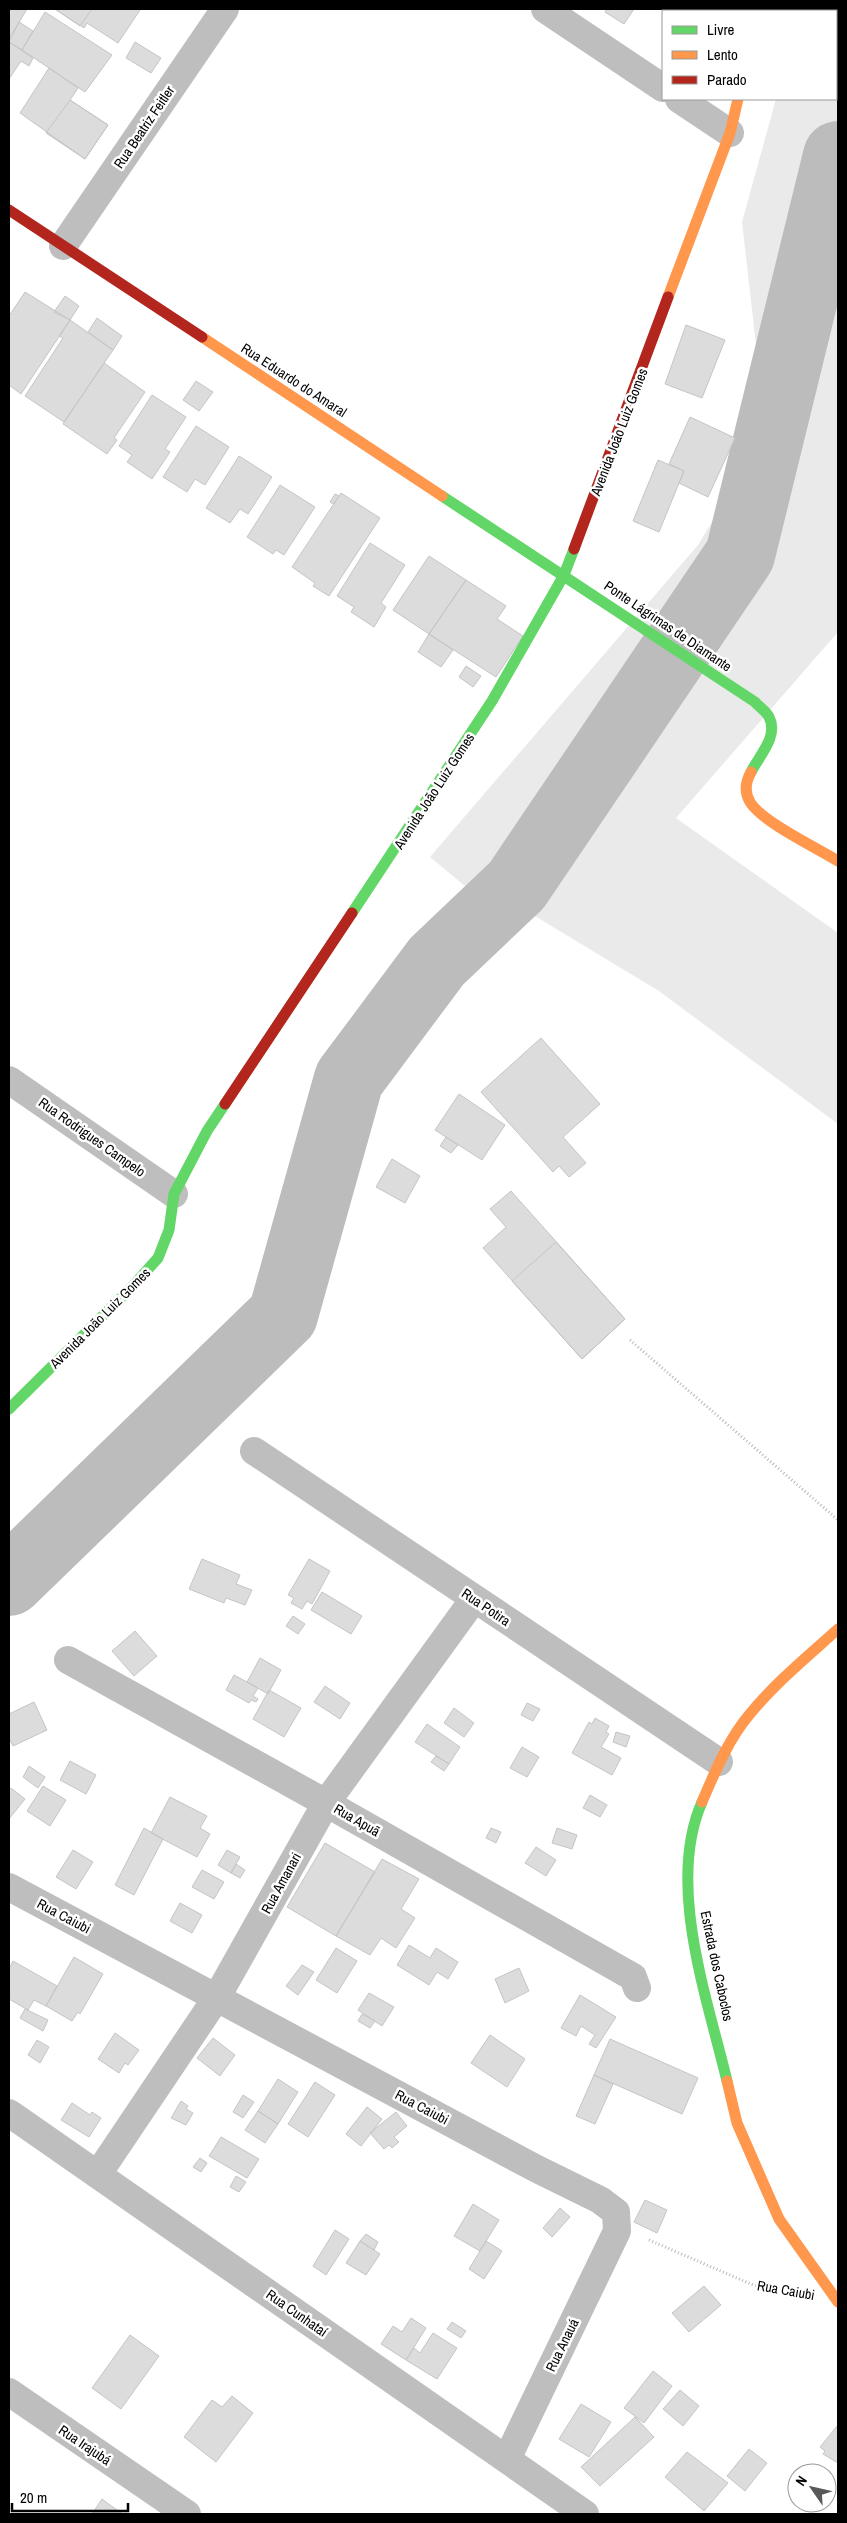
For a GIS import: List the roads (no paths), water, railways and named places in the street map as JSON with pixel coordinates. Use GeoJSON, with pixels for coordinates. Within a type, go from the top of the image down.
{"type":"FeatureCollection","features":[{"type":"Feature","properties":{"kind":"street","name":"Rua Beatriz Feitler"},"geometry":{"type":"LineString","coordinates":[[62,246],[225,9]]}},
{"type":"Feature","properties":{"kind":"street"},"geometry":{"type":"LineString","coordinates":[[545,9],[662,87]]}},
{"type":"Feature","properties":{"kind":"street"},"geometry":{"type":"LineString","coordinates":[[681,100],[730,132]]}},
{"type":"Feature","properties":{"kind":"street","name":"Avenida João Luiz Gomes"},"geometry":{"type":"LineString","coordinates":[[9,1409],[132,1287],[158,1258],[170,1230],[174,1194],[207,1131],[492,701],[564,575],[730,132],[738,100]]}},
{"type":"Feature","properties":{"kind":"street","name":"Rua Eduardo do Amaral"},"geometry":{"type":"LineString","coordinates":[[9,210],[564,575]]}},
{"type":"Feature","properties":{"kind":"street","name":"Ponte Lágrimas de Diamante"},"geometry":{"type":"LineString","coordinates":[[564,575],[755,702],[770,718],[772,737],[746,781],[748,800],[763,814],[838,861]]}},
{"type":"Feature","properties":{"kind":"street","name":"Rua Rodrigues Campelo"},"geometry":{"type":"LineString","coordinates":[[9,1080],[174,1194]]}},
{"type":"Feature","properties":{"kind":"street","name":"Rua Potira"},"geometry":{"type":"LineString","coordinates":[[254,1451],[719,1762]]}},
{"type":"Feature","properties":{"kind":"street","name":"Rua Amanari"},"geometry":{"type":"LineString","coordinates":[[98,2174],[217,1997],[326,1803],[474,1599]]}},
{"type":"Feature","properties":{"kind":"street","name":"Estrada dos Caboclos"},"geometry":{"type":"LineString","coordinates":[[836,2300],[779,2220],[737,2123],[691,1928],[686,1872],[692,1824],[719,1762],[749,1715],[806,1657],[838,1629]]}},
{"type":"Feature","properties":{"kind":"street","name":"Rua Apuã"},"geometry":{"type":"LineString","coordinates":[[68,1660],[326,1803],[633,1977],[637,1988]]}},
{"type":"Feature","properties":{"kind":"street","name":"Rua Caiubi"},"geometry":{"type":"LineString","coordinates":[[9,1886],[528,2164],[600,2200],[616,2212],[617,2231]]}},
{"type":"Feature","properties":{"kind":"street","name":"Rua Cunhataí"},"geometry":{"type":"LineString","coordinates":[[9,2113],[585,2514]]}},
{"type":"Feature","properties":{"kind":"street","name":"Rua Anauá"},"geometry":{"type":"LineString","coordinates":[[507,2459],[617,2231]]}},
{"type":"Feature","properties":{"kind":"street","name":"Rua Irajubá"},"geometry":{"type":"LineString","coordinates":[[9,2392],[187,2514]]}},
{"type":"Feature","properties":{"kind":"waterway"},"geometry":{"type":"LineString","coordinates":[[9,1581],[283,1315],[349,1079],[437,961],[517,885],[740,555],[838,156]]}}]}
